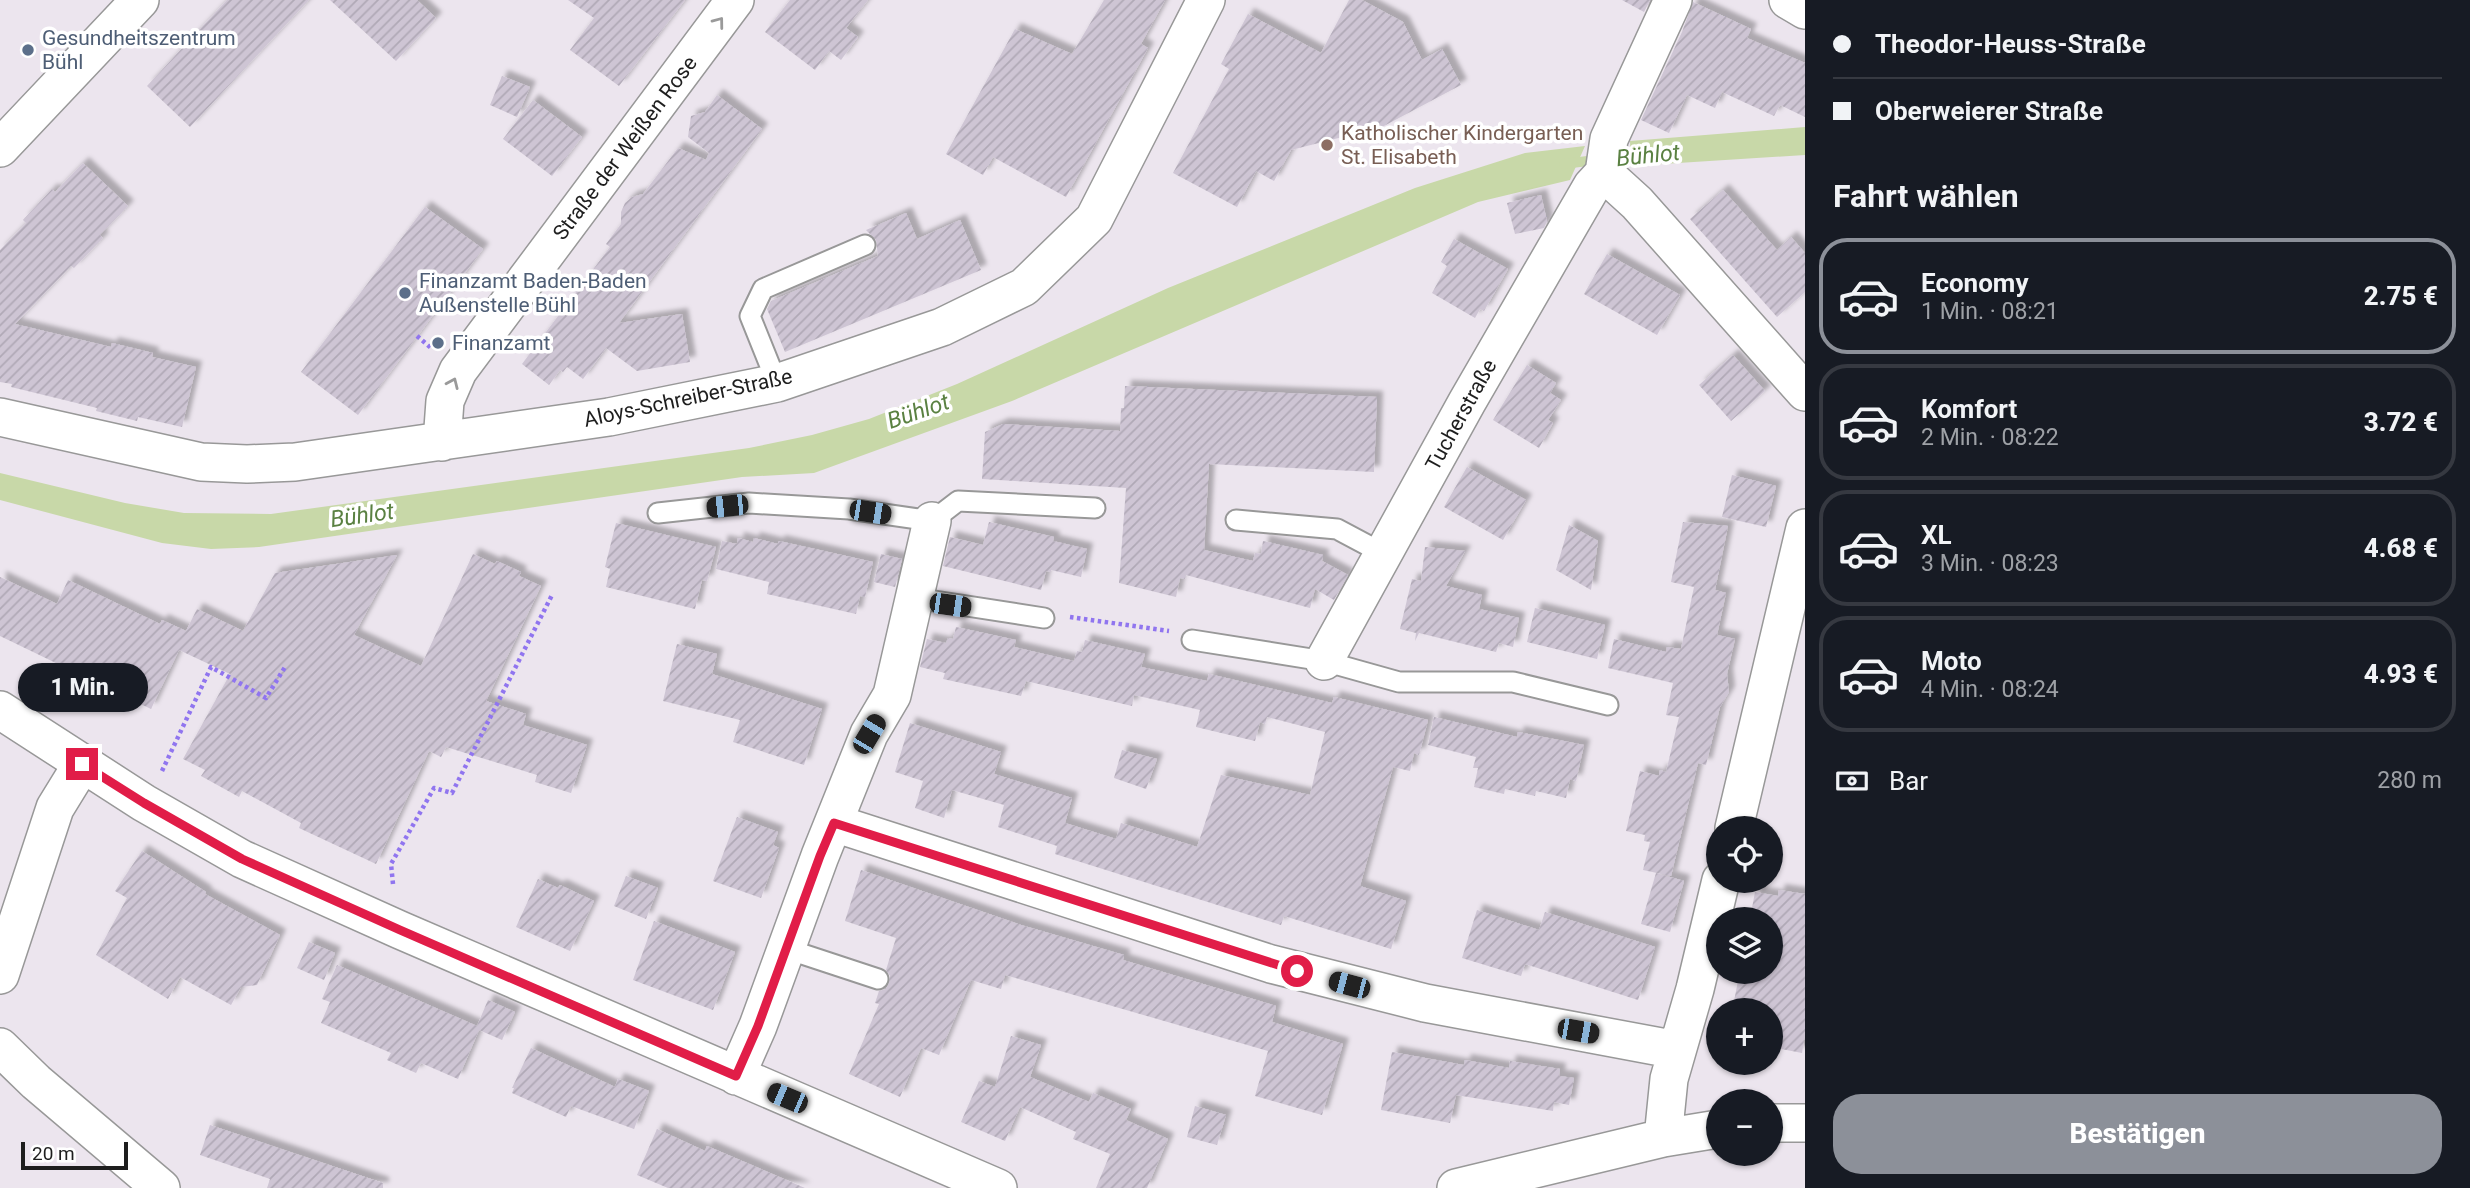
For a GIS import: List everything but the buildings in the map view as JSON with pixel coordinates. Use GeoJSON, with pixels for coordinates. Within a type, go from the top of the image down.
{"type":"FeatureCollection","features":[{"type":"Feature","properties":{"kind":"street"},"geometry":{"type":"LineString","coordinates":[[0,148],[140,0]]}},
{"type":"Feature","properties":{"kind":"street","name":"Straße der Weißen Rose"},"geometry":{"type":"LineString","coordinates":[[442,442],[445,401],[458,371],[735,0]]}},
{"type":"Feature","properties":{"kind":"street","name":"Aloys-Schreiber-Straße"},"geometry":{"type":"LineString","coordinates":[[0,417],[201,462],[295,462],[609,418],[777,383],[942,327],[1024,287],[1094,219],[1206,0]]}},
{"type":"Feature","properties":{"kind":"street","name":"Tucherstraße"},"geometry":{"type":"LineString","coordinates":[[1324,661],[1467,402],[1606,171],[1673,0]]}},
{"type":"Feature","properties":{"kind":"street"},"geometry":{"type":"LineString","coordinates":[[1788,0],[1805,9]]}},
{"type":"Feature","properties":{"kind":"street"},"geometry":{"type":"LineString","coordinates":[[1606,171],[1805,392]]}},
{"type":"Feature","properties":{"kind":"street"},"geometry":{"type":"LineString","coordinates":[[736,1076],[869,734],[892,695],[932,521]]}},
{"type":"Feature","properties":{"kind":"street"},"geometry":{"type":"LineString","coordinates":[[1737,816],[1805,528]]}},
{"type":"Feature","properties":{"kind":"street"},"geometry":{"type":"LineString","coordinates":[[0,710],[144,803],[242,859],[413,936],[998,1188]]}},
{"type":"Feature","properties":{"kind":"street"},"geometry":{"type":"LineString","coordinates":[[0,975],[55,808],[82,764]]}},
{"type":"Feature","properties":{"kind":"street"},"geometry":{"type":"LineString","coordinates":[[834,823],[1271,964],[1413,1000],[1677,1050]]}},
{"type":"Feature","properties":{"kind":"street"},"geometry":{"type":"LineString","coordinates":[[1663,1138],[1669,1079],[1695,989],[1718,893]]}},
{"type":"Feature","properties":{"kind":"street"},"geometry":{"type":"LineString","coordinates":[[0,1047],[36,1082],[161,1188]]}},
{"type":"Feature","properties":{"kind":"street"},"geometry":{"type":"LineString","coordinates":[[1783,1123],[1805,1123]]}},
{"type":"Feature","properties":{"kind":"street"},"geometry":{"type":"LineString","coordinates":[[1456,1188],[1663,1138],[1706,1131]]}},
{"type":"Feature","properties":{"kind":"lane"},"geometry":{"type":"LineString","coordinates":[[777,383],[750,316],[763,289],[865,245]]}},
{"type":"Feature","properties":{"kind":"lane"},"geometry":{"type":"LineString","coordinates":[[658,513],[749,503],[849,509],[932,521],[958,501],[1095,508]]}},
{"type":"Feature","properties":{"kind":"lane"},"geometry":{"type":"LineString","coordinates":[[1236,520],[1337,529],[1384,554]]}},
{"type":"Feature","properties":{"kind":"lane"},"geometry":{"type":"LineString","coordinates":[[915,598],[1044,618]]}},
{"type":"Feature","properties":{"kind":"lane"},"geometry":{"type":"LineString","coordinates":[[1192,640],[1324,661],[1399,682],[1514,682],[1608,705]]}},
{"type":"Feature","properties":{"kind":"lane"},"geometry":{"type":"LineString","coordinates":[[787,949],[878,979]]}},
{"type":"Feature","properties":{"kind":"path"},"geometry":{"type":"LineString","coordinates":[[393,884],[391,864],[434,788],[452,793],[552,595]]}},
{"type":"Feature","properties":{"kind":"path"},"geometry":{"type":"LineString","coordinates":[[1044,618],[1056,615],[1171,631],[1184,633],[1192,640]]}},
{"type":"Feature","properties":{"kind":"path"},"geometry":{"type":"LineString","coordinates":[[144,803],[211,667],[267,698],[285,667]]}},
{"type":"Feature","properties":{"kind":"water"},"geometry":{"type":"Polygon","coordinates":[[[1805,127],[1805,155],[1631,166],[1630,141],[1805,127]]]}},
{"type":"Feature","properties":{"kind":"water"},"geometry":{"type":"Polygon","coordinates":[[[1585,146],[1570,180],[1478,202],[1012,401],[814,473],[742,477],[259,547],[211,549],[162,543],[0,500],[0,473],[125,503],[184,513],[271,514],[749,448],[812,435],[869,419],[957,384],[1168,288],[1415,188],[1525,153],[1585,146]]]}},
{"type":"Feature","properties":{"kind":"waterway","name":"Bühlot"},"geometry":{"type":"LineString","coordinates":[[1564,164],[1642,154]]}},
{"type":"Feature","properties":{"kind":"place","name":"Gesundheitszentrum Bühl"},"geometry":{"type":"Point","coordinates":[28,50]}},
{"type":"Feature","properties":{"kind":"place","name":"Katholischer Kindergarten St. Elisabeth"},"geometry":{"type":"Point","coordinates":[1327,145]}},
{"type":"Feature","properties":{"kind":"place","name":"Finanzamt Baden-Baden Außenstelle Bühl"},"geometry":{"type":"Point","coordinates":[405,293]}},
{"type":"Feature","properties":{"kind":"place","name":"Finanzamt"},"geometry":{"type":"Point","coordinates":[438,343]}},
{"type":"Feature","properties":{"kind":"route"},"geometry":{"type":"LineString","coordinates":[[82,764],[242,859],[736,1076],[758,1026],[834,823],[1297,971]]}}]}
